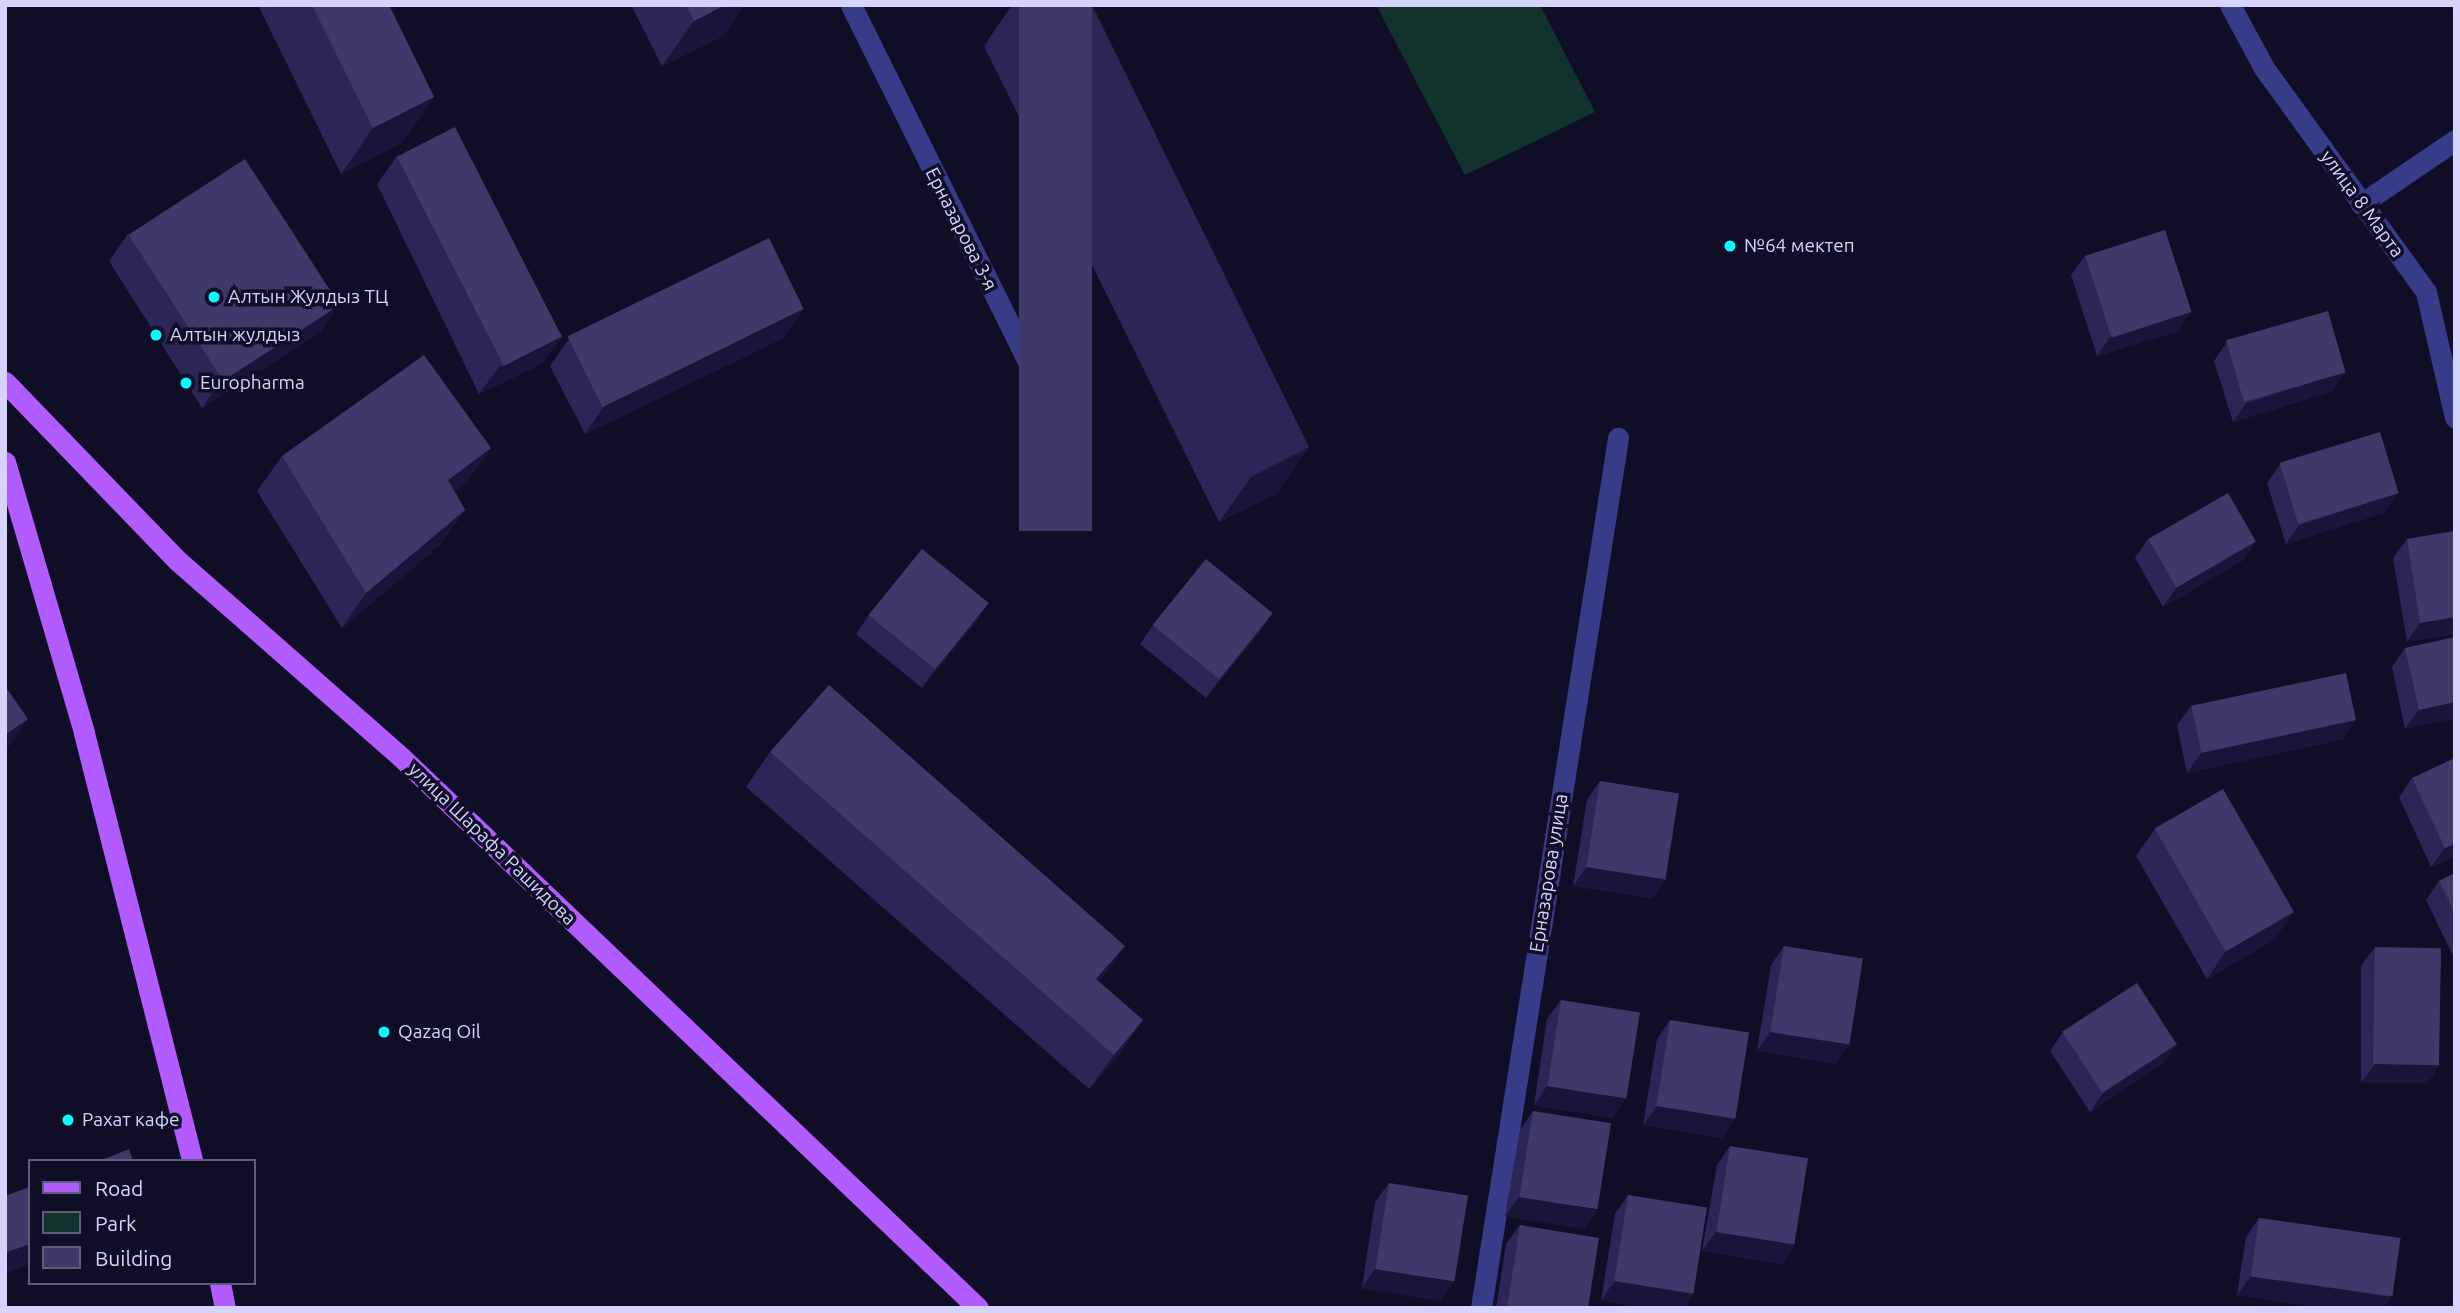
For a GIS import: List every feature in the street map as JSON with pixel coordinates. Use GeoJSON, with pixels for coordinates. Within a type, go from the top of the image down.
{"type":"FeatureCollection","features":[{"type":"Feature","properties":{"kind":"main road","name":"улица Шарафа Рашидова"},"geometry":{"type":"LineString","coordinates":[[5,382],[178,561],[401,757],[978,1308]]}},
{"type":"Feature","properties":{"kind":"main road"},"geometry":{"type":"LineString","coordinates":[[5,462],[84,733],[191,1159]]}},
{"type":"Feature","properties":{"kind":"main road"},"geometry":{"type":"LineString","coordinates":[[220,1285],[225,1308]]}},
{"type":"Feature","properties":{"kind":"street","name":"Ерназарова 3-я"},"geometry":{"type":"LineString","coordinates":[[850,5],[1073,452]]}},
{"type":"Feature","properties":{"kind":"street","name":"улица 8 Марта"},"geometry":{"type":"LineString","coordinates":[[2230,5],[2264,68],[2426,292],[2455,418]]}},
{"type":"Feature","properties":{"kind":"street"},"geometry":{"type":"LineString","coordinates":[[2361,204],[2455,140]]}},
{"type":"Feature","properties":{"kind":"street","name":"Ерназарова улица"},"geometry":{"type":"LineString","coordinates":[[1481,1308],[1618,438]]}},
{"type":"Feature","properties":{"kind":"green space"},"geometry":{"type":"Polygon","coordinates":[[[1376,5],[1540,5],[1595,112],[1465,175],[1376,5]]]}},
{"type":"Feature","properties":{"kind":"building"},"geometry":{"type":"Polygon","coordinates":[[[312,5],[389,5],[434,97],[373,128],[312,5]]]}},
{"type":"Feature","properties":{"kind":"building"},"geometry":{"type":"Polygon","coordinates":[[[686,5],[725,5],[694,21],[686,5]]]}},
{"type":"Feature","properties":{"kind":"building"},"geometry":{"type":"Polygon","coordinates":[[[1019,5],[1092,5],[1092,531],[1019,531],[1019,5]]]}},
{"type":"Feature","properties":{"kind":"building"},"geometry":{"type":"Polygon","coordinates":[[[455,127],[562,336],[504,366],[397,157],[455,127]]]}},
{"type":"Feature","properties":{"kind":"building","name":"Алтын Жулдыз ТЦ"},"geometry":{"type":"Polygon","coordinates":[[[245,159],[340,305],[223,381],[128,235],[245,159]]]}},
{"type":"Feature","properties":{"kind":"building"},"geometry":{"type":"Polygon","coordinates":[[[2165,230],[2192,312],[2112,338],[2085,256],[2165,230]]]}},
{"type":"Feature","properties":{"kind":"building"},"geometry":{"type":"Polygon","coordinates":[[[769,238],[804,309],[602,407],[568,336],[769,238]]]}},
{"type":"Feature","properties":{"kind":"building"},"geometry":{"type":"Polygon","coordinates":[[[2328,311],[2346,373],[2244,402],[2226,340],[2328,311]]]}},
{"type":"Feature","properties":{"kind":"building"},"geometry":{"type":"Polygon","coordinates":[[[424,355],[491,448],[448,480],[465,510],[366,593],[282,456],[424,355]]]}},
{"type":"Feature","properties":{"kind":"building"},"geometry":{"type":"Polygon","coordinates":[[[2380,432],[2399,493],[2298,524],[2280,463],[2380,432]]]}},
{"type":"Feature","properties":{"kind":"building"},"geometry":{"type":"Polygon","coordinates":[[[2228,493],[2256,541],[2176,587],[2148,539],[2228,493]]]}},
{"type":"Feature","properties":{"kind":"building"},"geometry":{"type":"Polygon","coordinates":[[[2455,531],[2455,617],[2420,623],[2407,539],[2455,531]]]}},
{"type":"Feature","properties":{"kind":"building"},"geometry":{"type":"Polygon","coordinates":[[[922,549],[989,603],[935,669],[869,615],[922,549]]]}},
{"type":"Feature","properties":{"kind":"building"},"geometry":{"type":"Polygon","coordinates":[[[1206,559],[1273,613],[1219,679],[1153,625],[1206,559]]]}},
{"type":"Feature","properties":{"kind":"building"},"geometry":{"type":"Polygon","coordinates":[[[2455,637],[2455,702],[2419,710],[2405,648],[2455,637]]]}},
{"type":"Feature","properties":{"kind":"building"},"geometry":{"type":"Polygon","coordinates":[[[2346,673],[2356,720],[2201,753],[2191,706],[2346,673]]]}},
{"type":"Feature","properties":{"kind":"building"},"geometry":{"type":"Polygon","coordinates":[[[829,685],[1125,946],[1096,979],[1143,1020],[1114,1055],[770,752],[829,685]]]}},
{"type":"Feature","properties":{"kind":"building"},"geometry":{"type":"Polygon","coordinates":[[[5,686],[28,719],[5,735],[5,686]]]}},
{"type":"Feature","properties":{"kind":"building"},"geometry":{"type":"Polygon","coordinates":[[[2455,758],[2455,844],[2445,848],[2412,778],[2455,758]]]}},
{"type":"Feature","properties":{"kind":"building"},"geometry":{"type":"Polygon","coordinates":[[[1600,781],[1679,794],[1665,879],[1586,867],[1600,781]]]}},
{"type":"Feature","properties":{"kind":"building"},"geometry":{"type":"Polygon","coordinates":[[[2223,789],[2294,912],[2226,951],[2155,828],[2223,789]]]}},
{"type":"Feature","properties":{"kind":"building"},"geometry":{"type":"Polygon","coordinates":[[[2455,873],[2455,913],[2439,881],[2455,873]]]}},
{"type":"Feature","properties":{"kind":"building"},"geometry":{"type":"Polygon","coordinates":[[[1784,946],[1863,959],[1849,1044],[1770,1032],[1784,946]]]}},
{"type":"Feature","properties":{"kind":"building"},"geometry":{"type":"Polygon","coordinates":[[[2375,947],[2441,948],[2439,1065],[2373,1064],[2375,947]]]}},
{"type":"Feature","properties":{"kind":"building"},"geometry":{"type":"Polygon","coordinates":[[[2137,983],[2177,1044],[2102,1093],[2062,1031],[2137,983]]]}},
{"type":"Feature","properties":{"kind":"building"},"geometry":{"type":"Polygon","coordinates":[[[1561,1000],[1640,1013],[1626,1098],[1547,1086],[1561,1000]]]}},
{"type":"Feature","properties":{"kind":"building"},"geometry":{"type":"Polygon","coordinates":[[[1670,1020],[1749,1033],[1735,1118],[1656,1106],[1670,1020]]]}},
{"type":"Feature","properties":{"kind":"building"},"geometry":{"type":"Polygon","coordinates":[[[1533,1111],[1611,1123],[1597,1209],[1519,1197],[1533,1111]]]}},
{"type":"Feature","properties":{"kind":"building"},"geometry":{"type":"Polygon","coordinates":[[[1730,1146],[1808,1158],[1794,1244],[1716,1232],[1730,1146]]]}},
{"type":"Feature","properties":{"kind":"building"},"geometry":{"type":"Polygon","coordinates":[[[129,1149],[132,1159],[104,1159],[129,1149]]]}},
{"type":"Feature","properties":{"kind":"building"},"geometry":{"type":"Polygon","coordinates":[[[1389,1183],[1468,1196],[1454,1281],[1375,1269],[1389,1183]]]}},
{"type":"Feature","properties":{"kind":"building"},"geometry":{"type":"Polygon","coordinates":[[[28,1188],[28,1245],[5,1253],[5,1196],[28,1188]]]}},
{"type":"Feature","properties":{"kind":"building"},"geometry":{"type":"Polygon","coordinates":[[[1628,1195],[1707,1208],[1693,1293],[1614,1281],[1628,1195]]]}},
{"type":"Feature","properties":{"kind":"building"},"geometry":{"type":"Polygon","coordinates":[[[2259,1218],[2401,1238],[2392,1296],[2251,1276],[2259,1218]]]}},
{"type":"Feature","properties":{"kind":"building"},"geometry":{"type":"Polygon","coordinates":[[[1520,1225],[1599,1238],[1588,1308],[1507,1308],[1520,1225]]]}},
{"type":"Feature","properties":{"kind":"place","name":"№64 мектеп"},"geometry":{"type":"Point","coordinates":[1730,246]}},
{"type":"Feature","properties":{"kind":"place","name":"Алтын Жулдыз ТЦ"},"geometry":{"type":"Point","coordinates":[214,297]}},
{"type":"Feature","properties":{"kind":"place","name":"Алтын жулдыз"},"geometry":{"type":"Point","coordinates":[156,335]}},
{"type":"Feature","properties":{"kind":"place","name":"Europharma"},"geometry":{"type":"Point","coordinates":[186,383]}},
{"type":"Feature","properties":{"kind":"place","name":"Qazaq Oil"},"geometry":{"type":"Point","coordinates":[384,1032]}},
{"type":"Feature","properties":{"kind":"place","name":"Рахат кафе"},"geometry":{"type":"Point","coordinates":[68,1120]}}]}
